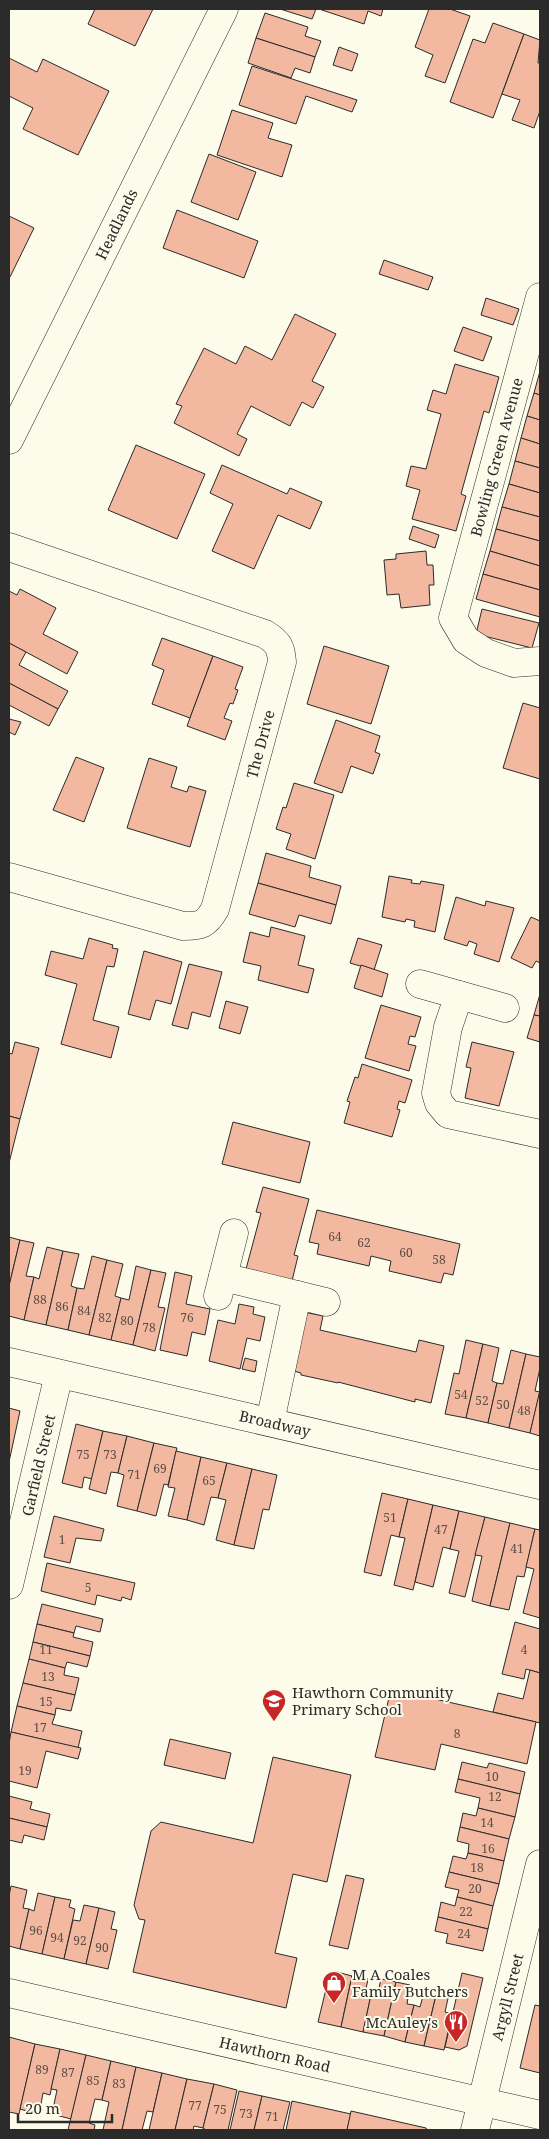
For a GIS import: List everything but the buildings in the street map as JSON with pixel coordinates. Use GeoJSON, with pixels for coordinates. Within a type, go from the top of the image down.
{"type":"FeatureCollection","features":[{"type":"Feature","properties":{"kind":"street","name":"Headlands"},"geometry":{"type":"LineString","coordinates":[[9,440],[224,9]]}},
{"type":"Feature","properties":{"kind":"street","name":"Bowling Green Avenue"},"geometry":{"type":"LineString","coordinates":[[540,297],[453,618],[466,640],[486,653],[514,663],[540,661]]}},
{"type":"Feature","properties":{"kind":"street","name":"The Drive"},"geometry":{"type":"LineString","coordinates":[[9,546],[265,634],[276,641],[281,649],[282,662],[215,909],[208,921],[197,926],[184,926],[10,884]]}},
{"type":"Feature","properties":{"kind":"street"},"geometry":{"type":"LineString","coordinates":[[420,984],[505,1008]]}},
{"type":"Feature","properties":{"kind":"street"},"geometry":{"type":"LineString","coordinates":[[459,995],[448,1027],[444,1048],[436,1093],[439,1103],[448,1114],[540,1134]]}},
{"type":"Feature","properties":{"kind":"street"},"geometry":{"type":"LineString","coordinates":[[234,1233],[220,1286],[297,1295],[326,1302]]}},
{"type":"Feature","properties":{"kind":"street"},"geometry":{"type":"LineString","coordinates":[[270,1422],[297,1295]]}},
{"type":"Feature","properties":{"kind":"street","name":"Broadway"},"geometry":{"type":"LineString","coordinates":[[9,1362],[540,1485]]}},
{"type":"Feature","properties":{"kind":"street","name":"Garfield Street"},"geometry":{"type":"LineString","coordinates":[[9,1585],[59,1374]]}},
{"type":"Feature","properties":{"kind":"street","name":"Argyll Street"},"geometry":{"type":"LineString","coordinates":[[475,2130],[540,1864]]}},
{"type":"Feature","properties":{"kind":"street","name":"Hawthorn Road"},"geometry":{"type":"LineString","coordinates":[[9,1993],[540,2115]]}},
{"type":"Feature","properties":{"kind":"place","name":"Hawthorn Community Primary School"},"geometry":{"type":"Point","coordinates":[274,1722]}},
{"type":"Feature","properties":{"kind":"place","name":"M A Coales Family Butchers"},"geometry":{"type":"Point","coordinates":[334,2004]}},
{"type":"Feature","properties":{"kind":"place","name":"McAuley's"},"geometry":{"type":"Point","coordinates":[456,2043]}}]}
